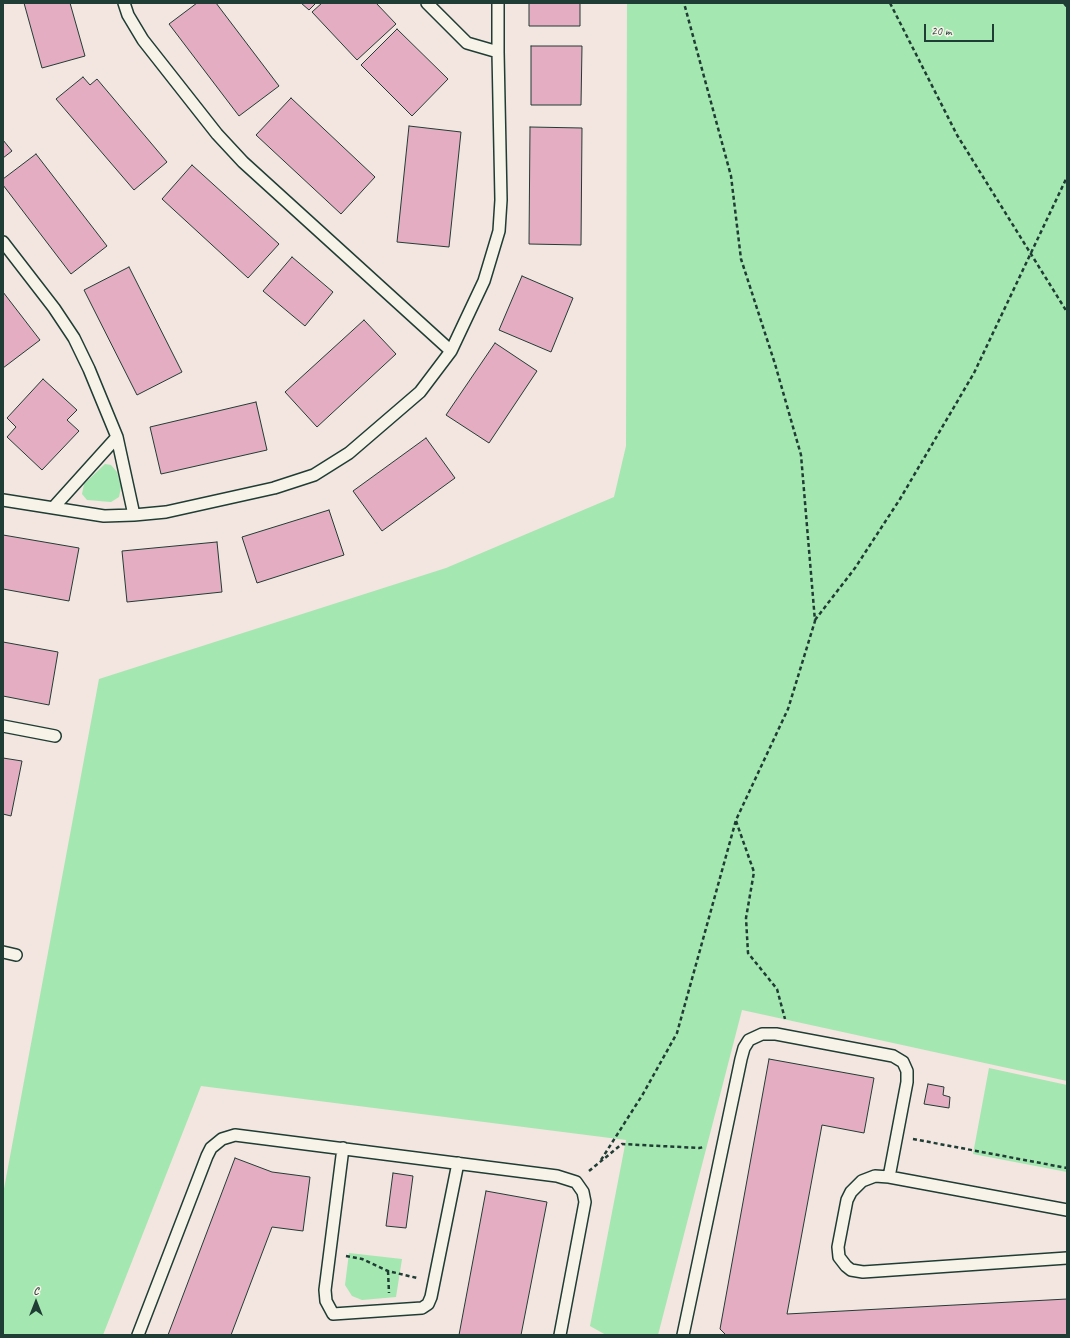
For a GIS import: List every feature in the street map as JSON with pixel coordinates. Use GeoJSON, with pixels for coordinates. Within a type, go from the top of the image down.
{"type":"FeatureCollection","features":[{"type":"Feature","properties":{"kind":"lane"},"geometry":{"type":"LineString","coordinates":[[124,3],[128,15],[143,40],[217,134],[243,162],[451,351]]}},
{"type":"Feature","properties":{"kind":"lane"},"geometry":{"type":"LineString","coordinates":[[427,3],[466,43],[498,52]]}},
{"type":"Feature","properties":{"kind":"lane"},"geometry":{"type":"LineString","coordinates":[[3,500],[104,516],[134,515],[166,512],[274,488],[314,475],[349,453],[420,392],[451,351],[484,281],[499,231],[501,200],[498,3]]}},
{"type":"Feature","properties":{"kind":"lane"},"geometry":{"type":"LineString","coordinates":[[3,242],[54,308],[74,338],[103,399],[117,437],[134,515]]}},
{"type":"Feature","properties":{"kind":"lane"},"geometry":{"type":"LineString","coordinates":[[52,508],[117,437]]}},
{"type":"Feature","properties":{"kind":"lane"},"geometry":{"type":"LineString","coordinates":[[3,726],[55,736]]}},
{"type":"Feature","properties":{"kind":"lane"},"geometry":{"type":"LineString","coordinates":[[3,952],[16,955]]}},
{"type":"Feature","properties":{"kind":"lane"},"geometry":{"type":"LineString","coordinates":[[683,1335],[744,1048],[749,1040],[762,1034],[776,1034],[893,1056],[899,1059],[907,1071],[889,1177]]}},
{"type":"Feature","properties":{"kind":"lane"},"geometry":{"type":"LineString","coordinates":[[138,1335],[207,1156],[216,1144],[229,1136],[240,1135],[557,1176],[576,1182],[583,1192],[585,1208],[560,1335]]}},
{"type":"Feature","properties":{"kind":"lane"},"geometry":{"type":"LineString","coordinates":[[343,1148],[325,1296],[328,1306],[333,1314],[422,1308],[426,1306],[430,1300],[458,1163]]}},
{"type":"Feature","properties":{"kind":"lane"},"geometry":{"type":"LineString","coordinates":[[1067,1210],[889,1177],[875,1176],[862,1181],[851,1192],[847,1200],[838,1253],[842,1262],[851,1270],[863,1272],[1067,1258]]}},
{"type":"Feature","properties":{"kind":"path"},"geometry":{"type":"LineString","coordinates":[[600,1160],[643,1094],[677,1033],[736,820],[788,709],[814,620],[801,455],[775,364],[741,259],[731,176],[684,3]]}},
{"type":"Feature","properties":{"kind":"path"},"geometry":{"type":"LineString","coordinates":[[890,3],[957,135],[1030,255],[1067,312]]}},
{"type":"Feature","properties":{"kind":"path"},"geometry":{"type":"LineString","coordinates":[[1064,3],[1067,6]]}},
{"type":"Feature","properties":{"kind":"path"},"geometry":{"type":"LineString","coordinates":[[814,620],[854,568],[904,492],[974,372],[1067,177]]}},
{"type":"Feature","properties":{"kind":"path"},"geometry":{"type":"LineString","coordinates":[[736,820],[754,872],[746,918],[748,953],[777,989],[789,1036]]}},
{"type":"Feature","properties":{"kind":"path"},"geometry":{"type":"LineString","coordinates":[[897,1136],[1067,1168]]}},
{"type":"Feature","properties":{"kind":"path"},"geometry":{"type":"LineString","coordinates":[[576,1182],[600,1160],[622,1144],[699,1148]]}},
{"type":"Feature","properties":{"kind":"path"},"geometry":{"type":"LineString","coordinates":[[329,1254],[358,1258],[388,1271],[434,1281]]}},
{"type":"Feature","properties":{"kind":"path"},"geometry":{"type":"LineString","coordinates":[[388,1271],[389,1310]]}},
{"type":"Feature","properties":{"kind":"green space"},"geometry":{"type":"Polygon","coordinates":[[[627,3],[1067,3],[1067,1081],[742,1010],[658,1335],[606,1335],[590,1326],[626,1140],[201,1086],[103,1335],[3,1335],[3,1194],[99,679],[446,568],[614,497],[626,446],[627,3]]]}},
{"type":"Feature","properties":{"kind":"green space"},"geometry":{"type":"Polygon","coordinates":[[[105,464],[111,465],[117,472],[121,487],[119,497],[111,502],[87,500],[82,494],[84,484],[105,464]]]}},
{"type":"Feature","properties":{"kind":"green space"},"geometry":{"type":"Polygon","coordinates":[[[989,1068],[1067,1085],[1067,1172],[973,1154],[989,1068]]]}},
{"type":"Feature","properties":{"kind":"green space"},"geometry":{"type":"Polygon","coordinates":[[[349,1253],[402,1259],[396,1297],[362,1300],[352,1296],[345,1285],[349,1253]]]}},
{"type":"Feature","properties":{"kind":"building"},"geometry":{"type":"Polygon","coordinates":[[[24,3],[70,3],[85,56],[42,68],[24,3]]]}},
{"type":"Feature","properties":{"kind":"building"},"geometry":{"type":"Polygon","coordinates":[[[197,3],[216,3],[279,86],[239,116],[169,24],[197,3]]]}},
{"type":"Feature","properties":{"kind":"building"},"geometry":{"type":"Polygon","coordinates":[[[301,3],[316,3],[309,10],[301,3]]]}},
{"type":"Feature","properties":{"kind":"building"},"geometry":{"type":"Polygon","coordinates":[[[322,3],[376,3],[396,24],[357,60],[312,12],[322,3]]]}},
{"type":"Feature","properties":{"kind":"building"},"geometry":{"type":"Polygon","coordinates":[[[529,3],[580,3],[580,26],[529,26],[529,3]]]}},
{"type":"Feature","properties":{"kind":"building"},"geometry":{"type":"Polygon","coordinates":[[[397,29],[448,79],[412,116],[361,65],[397,29]]]}},
{"type":"Feature","properties":{"kind":"building"},"geometry":{"type":"Polygon","coordinates":[[[531,46],[582,46],[581,105],[531,105],[531,46]]]}},
{"type":"Feature","properties":{"kind":"building"},"geometry":{"type":"Polygon","coordinates":[[[83,77],[90,85],[97,79],[167,162],[134,190],[56,99],[83,77]]]}},
{"type":"Feature","properties":{"kind":"building"},"geometry":{"type":"Polygon","coordinates":[[[291,98],[375,177],[341,214],[256,135],[291,98]]]}},
{"type":"Feature","properties":{"kind":"building"},"geometry":{"type":"Polygon","coordinates":[[[409,126],[461,132],[449,247],[397,242],[409,126]]]}},
{"type":"Feature","properties":{"kind":"building"},"geometry":{"type":"Polygon","coordinates":[[[530,127],[582,128],[581,245],[529,244],[530,127]]]}},
{"type":"Feature","properties":{"kind":"building"},"geometry":{"type":"Polygon","coordinates":[[[3,140],[12,151],[3,158],[3,140]]]}},
{"type":"Feature","properties":{"kind":"building"},"geometry":{"type":"Polygon","coordinates":[[[36,154],[107,246],[71,274],[3,185],[3,179],[36,154]]]}},
{"type":"Feature","properties":{"kind":"building"},"geometry":{"type":"Polygon","coordinates":[[[192,165],[279,244],[248,278],[162,199],[192,165]]]}},
{"type":"Feature","properties":{"kind":"building"},"geometry":{"type":"Polygon","coordinates":[[[292,257],[333,292],[305,326],[263,291],[292,257]]]}},
{"type":"Feature","properties":{"kind":"building"},"geometry":{"type":"Polygon","coordinates":[[[129,267],[182,372],[137,395],[84,290],[129,267]]]}},
{"type":"Feature","properties":{"kind":"building"},"geometry":{"type":"Polygon","coordinates":[[[522,276],[573,298],[551,352],[499,330],[522,276]]]}},
{"type":"Feature","properties":{"kind":"building"},"geometry":{"type":"Polygon","coordinates":[[[3,292],[40,340],[3,368],[3,292]]]}},
{"type":"Feature","properties":{"kind":"building"},"geometry":{"type":"Polygon","coordinates":[[[364,320],[396,354],[317,427],[285,392],[364,320]]]}},
{"type":"Feature","properties":{"kind":"building"},"geometry":{"type":"Polygon","coordinates":[[[495,343],[537,371],[489,443],[446,415],[495,343]]]}},
{"type":"Feature","properties":{"kind":"building"},"geometry":{"type":"Polygon","coordinates":[[[43,379],[77,410],[67,420],[79,431],[42,470],[7,437],[16,427],[7,418],[43,379]]]}},
{"type":"Feature","properties":{"kind":"building"},"geometry":{"type":"Polygon","coordinates":[[[256,402],[267,450],[161,474],[150,427],[256,402]]]}},
{"type":"Feature","properties":{"kind":"building"},"geometry":{"type":"Polygon","coordinates":[[[426,438],[455,478],[382,531],[353,491],[426,438]]]}},
{"type":"Feature","properties":{"kind":"building"},"geometry":{"type":"Polygon","coordinates":[[[329,510],[344,555],[257,583],[242,537],[329,510]]]}},
{"type":"Feature","properties":{"kind":"building"},"geometry":{"type":"Polygon","coordinates":[[[3,535],[79,548],[69,601],[3,589],[3,535]]]}},
{"type":"Feature","properties":{"kind":"building"},"geometry":{"type":"Polygon","coordinates":[[[217,542],[222,592],[127,602],[122,551],[217,542]]]}},
{"type":"Feature","properties":{"kind":"building"},"geometry":{"type":"Polygon","coordinates":[[[3,642],[58,652],[49,705],[3,696],[3,642]]]}},
{"type":"Feature","properties":{"kind":"building"},"geometry":{"type":"Polygon","coordinates":[[[3,758],[22,761],[11,816],[3,814],[3,758]]]}},
{"type":"Feature","properties":{"kind":"building"},"geometry":{"type":"Polygon","coordinates":[[[769,1059],[874,1078],[864,1133],[822,1125],[787,1314],[1067,1299],[1067,1335],[726,1335],[720,1329],[769,1059]]]}},
{"type":"Feature","properties":{"kind":"building"},"geometry":{"type":"Polygon","coordinates":[[[928,1084],[944,1087],[943,1095],[950,1097],[949,1108],[924,1104],[928,1084]]]}},
{"type":"Feature","properties":{"kind":"building"},"geometry":{"type":"Polygon","coordinates":[[[235,1158],[272,1172],[310,1177],[303,1231],[272,1227],[231,1335],[168,1335],[235,1158]]]}},
{"type":"Feature","properties":{"kind":"building"},"geometry":{"type":"Polygon","coordinates":[[[393,1173],[413,1176],[406,1228],[386,1226],[393,1173]]]}},
{"type":"Feature","properties":{"kind":"building"},"geometry":{"type":"Polygon","coordinates":[[[486,1191],[547,1202],[521,1335],[459,1335],[486,1191]]]}}]}
